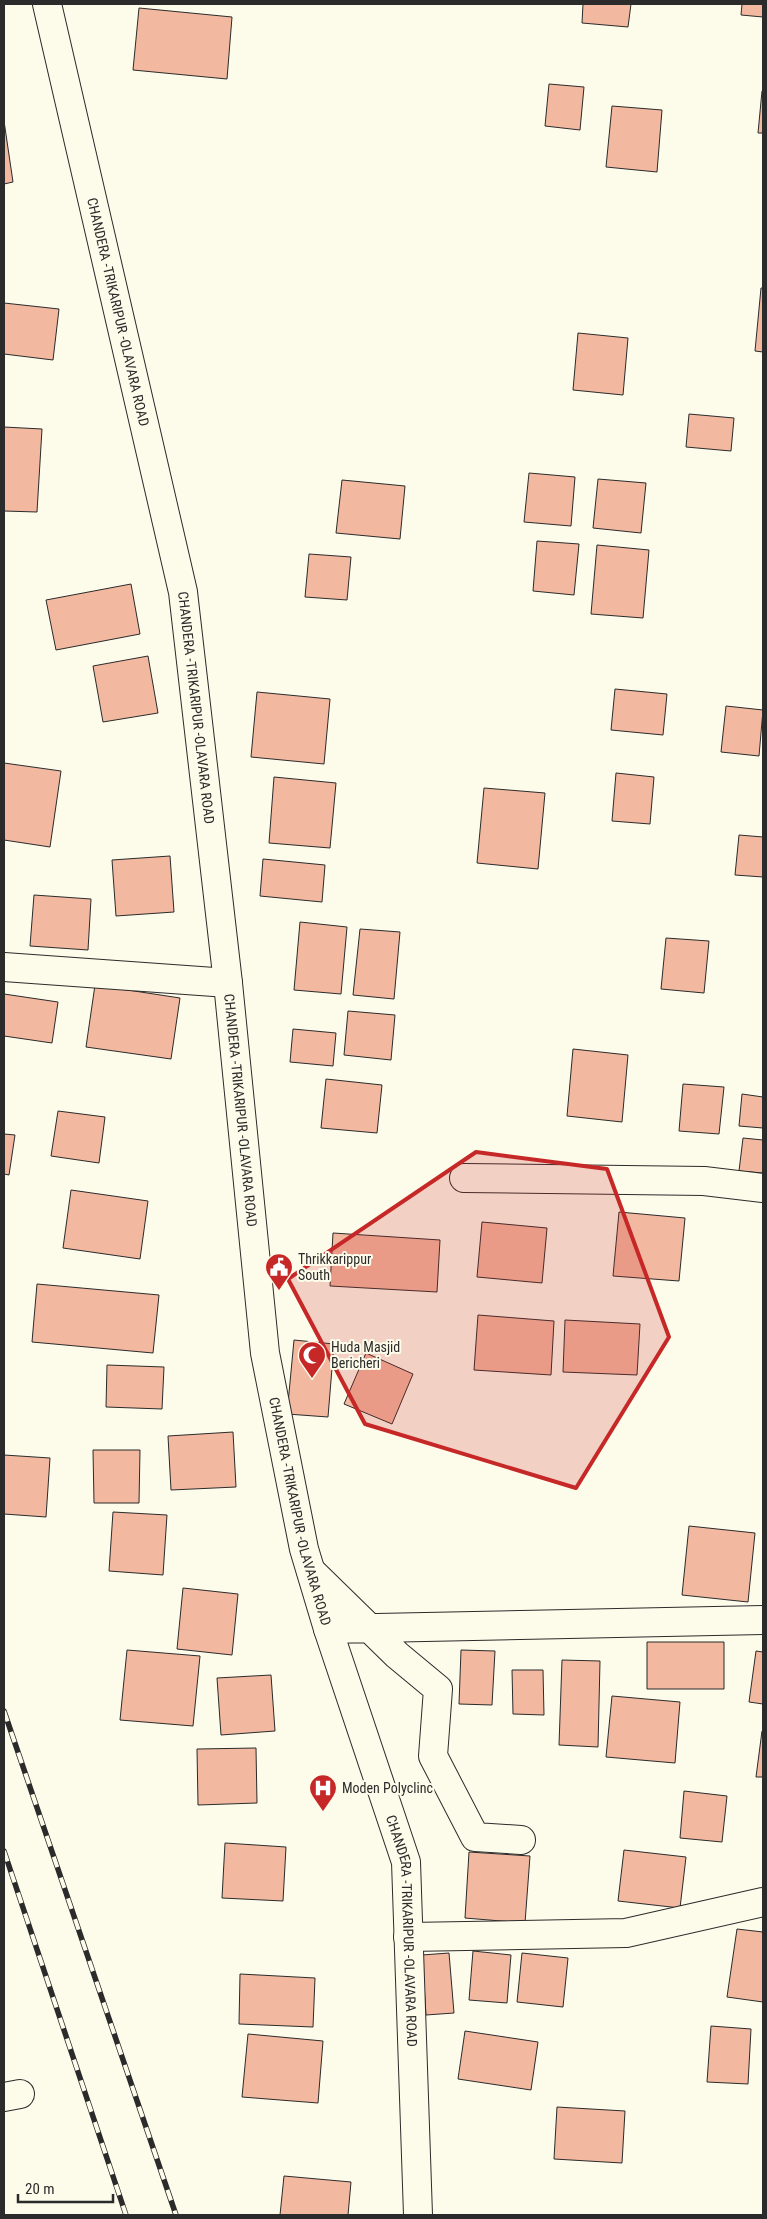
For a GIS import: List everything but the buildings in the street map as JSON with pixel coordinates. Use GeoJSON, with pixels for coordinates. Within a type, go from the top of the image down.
{"type":"FeatureCollection","features":[{"type":"Feature","properties":{"kind":"main road","name":"CHANDERA -TRIKARIPUR -OLAVARA ROAD"},"geometry":{"type":"LineString","coordinates":[[47,4],[183,592],[228,983],[265,1353],[304,1549],[328,1629],[406,1862],[418,2215]]}},
{"type":"Feature","properties":{"kind":"main road"},"geometry":{"type":"LineString","coordinates":[[4,967],[228,983]]}},
{"type":"Feature","properties":{"kind":"main road"},"geometry":{"type":"LineString","coordinates":[[464,1178],[704,1181],[763,1188]]}},
{"type":"Feature","properties":{"kind":"main road"},"geometry":{"type":"LineString","coordinates":[[311,1571],[397,1655],[438,1689],[433,1756],[475,1837],[521,1840]]}},
{"type":"Feature","properties":{"kind":"main road"},"geometry":{"type":"LineString","coordinates":[[328,1629],[763,1620]]}},
{"type":"Feature","properties":{"kind":"main road"},"geometry":{"type":"LineString","coordinates":[[408,1937],[626,1932],[763,1902]]}},
{"type":"Feature","properties":{"kind":"highlighted area"},"geometry":{"type":"Polygon","coordinates":[[[476,1152],[607,1169],[669,1337],[576,1488],[365,1424],[288,1279],[476,1152]]]}},
{"type":"Feature","properties":{"kind":"railway"},"geometry":{"type":"LineString","coordinates":[[4,1711],[176,2215]]}},
{"type":"Feature","properties":{"kind":"railway"},"geometry":{"type":"LineString","coordinates":[[4,1851],[126,2215]]}},
{"type":"Feature","properties":{"kind":"place","name":"Thrikkarippur South"},"geometry":{"type":"Point","coordinates":[279,1291]}},
{"type":"Feature","properties":{"kind":"place","name":"Huda Masjid Bericheri"},"geometry":{"type":"Point","coordinates":[312,1379]}},
{"type":"Feature","properties":{"kind":"place","name":"Moden Polyclinc"},"geometry":{"type":"Point","coordinates":[323,1812]}}]}
